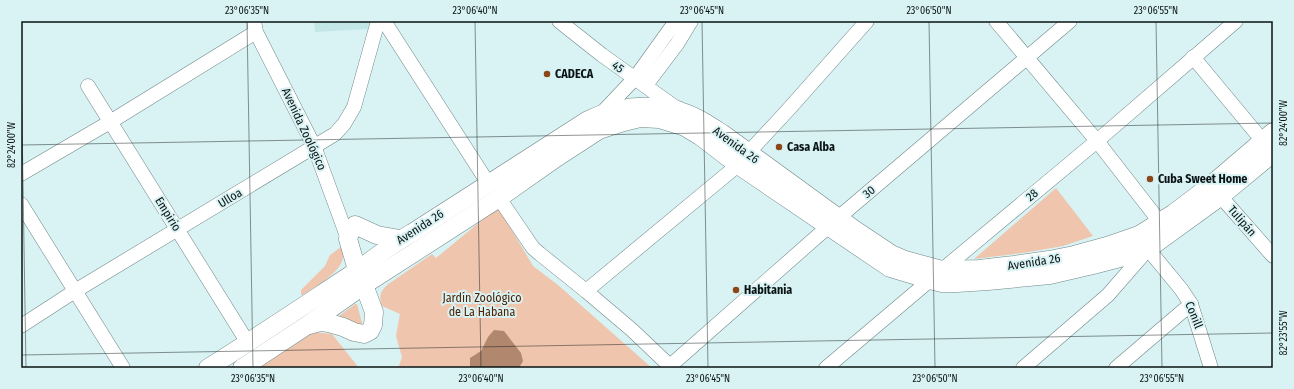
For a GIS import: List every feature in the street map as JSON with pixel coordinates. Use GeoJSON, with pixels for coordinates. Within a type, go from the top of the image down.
{"type":"FeatureCollection","features":[{"type":"Feature","properties":{"kind":"main road","name":"Avenida 26"},"geometry":{"type":"LineString","coordinates":[[242,368],[306,326],[361,278],[400,240],[588,120],[601,114],[637,106],[679,110],[704,121],[743,159]]}},
{"type":"Feature","properties":{"kind":"main road","name":"Avenida 26"},"geometry":{"type":"LineString","coordinates":[[208,368],[248,343],[498,198],[599,130],[618,123],[640,118],[659,119],[685,127],[743,159],[833,222],[890,268],[936,275],[1014,265],[1074,255],[1107,246],[1139,235],[1174,213],[1216,191]]}},
{"type":"Feature","properties":{"kind":"main road","name":"Avenida 26"},"geometry":{"type":"LineString","coordinates":[[936,275],[942,283],[988,281],[1050,275],[1093,265],[1148,249],[1216,191],[1269,142]]}},
{"type":"Feature","properties":{"kind":"main road"},"geometry":{"type":"LineString","coordinates":[[1148,249],[1147,242],[1150,235],[1160,222]]}},
{"type":"Feature","properties":{"kind":"main road"},"geometry":{"type":"LineString","coordinates":[[306,326],[320,322],[328,322],[344,326],[354,332],[364,334],[370,331],[373,325],[374,312],[361,278],[348,228],[377,236],[400,240]]}},
{"type":"Feature","properties":{"kind":"street","name":"Ulloa"},"geometry":{"type":"LineString","coordinates":[[21,326],[74,291],[178,230],[335,134],[344,124],[354,107],[378,21]]}},
{"type":"Feature","properties":{"kind":"street"},"geometry":{"type":"LineString","coordinates":[[384,21],[488,183]]}},
{"type":"Feature","properties":{"kind":"street","name":"45"},"geometry":{"type":"LineString","coordinates":[[559,21],[596,50],[679,110]]}},
{"type":"Feature","properties":{"kind":"street"},"geometry":{"type":"LineString","coordinates":[[601,114],[640,82],[676,29],[691,21]]}},
{"type":"Feature","properties":{"kind":"street"},"geometry":{"type":"LineString","coordinates":[[586,290],[743,159],[867,21]]}},
{"type":"Feature","properties":{"kind":"street"},"geometry":{"type":"LineString","coordinates":[[996,21],[1097,141],[1160,222]]}},
{"type":"Feature","properties":{"kind":"street","name":"30"},"geometry":{"type":"LineString","coordinates":[[671,367],[833,222],[1070,21]]}},
{"type":"Feature","properties":{"kind":"street","name":"28"},"geometry":{"type":"LineString","coordinates":[[826,368],[1097,141],[1236,21]]}},
{"type":"Feature","properties":{"kind":"street","name":"Avenida Zoológico"},"geometry":{"type":"LineString","coordinates":[[255,26],[314,146],[348,228]]}},
{"type":"Feature","properties":{"kind":"street"},"geometry":{"type":"LineString","coordinates":[[21,174],[110,122],[255,26]]}},
{"type":"Feature","properties":{"kind":"street"},"geometry":{"type":"LineString","coordinates":[[1193,57],[1269,142]]}},
{"type":"Feature","properties":{"kind":"street","name":"Empirio"},"geometry":{"type":"LineString","coordinates":[[88,86],[248,343]]}},
{"type":"Feature","properties":{"kind":"street","name":"Tulipán"},"geometry":{"type":"LineString","coordinates":[[1216,191],[1273,256]]}},
{"type":"Feature","properties":{"kind":"street"},"geometry":{"type":"LineString","coordinates":[[498,198],[533,248],[586,290],[632,330],[671,367]]}},
{"type":"Feature","properties":{"kind":"street"},"geometry":{"type":"LineString","coordinates":[[21,204],[123,368]]}},
{"type":"Feature","properties":{"kind":"street"},"geometry":{"type":"LineString","coordinates":[[1022,368],[1108,295],[1148,249]]}},
{"type":"Feature","properties":{"kind":"street","name":"Conill"},"geometry":{"type":"LineString","coordinates":[[1148,249],[1181,289],[1191,304],[1211,368]]}},
{"type":"Feature","properties":{"kind":"street"},"geometry":{"type":"LineString","coordinates":[[1116,368],[1191,304]]}},
{"type":"Feature","properties":{"kind":"shaded area"},"geometry":{"type":"Polygon","coordinates":[[[314,21],[371,21],[368,29],[315,32],[314,21]]]}},
{"type":"Feature","properties":{"kind":"shaded area"},"geometry":{"type":"Polygon","coordinates":[[[494,330],[504,331],[521,353],[523,361],[519,368],[470,368],[470,358],[481,351],[488,337],[494,330]]]}},
{"type":"Feature","properties":{"kind":"green space"},"geometry":{"type":"Polygon","coordinates":[[[1056,188],[1093,236],[1063,246],[974,259],[1056,188]]]}},
{"type":"Feature","properties":{"kind":"green space","name":"Jardín Zoológico de La Habana"},"geometry":{"type":"Polygon","coordinates":[[[498,207],[533,266],[558,285],[652,368],[391,368],[399,366],[402,357],[396,336],[400,314],[382,306],[380,297],[383,290],[387,285],[432,254],[436,258],[498,207]]]}},
{"type":"Feature","properties":{"kind":"green space"},"geometry":{"type":"Polygon","coordinates":[[[341,247],[343,256],[338,268],[321,283],[303,295],[301,294],[301,290],[325,266],[330,255],[341,247]]]}},
{"type":"Feature","properties":{"kind":"green space"},"geometry":{"type":"Polygon","coordinates":[[[357,304],[362,325],[337,318],[339,316],[357,304]]]}},
{"type":"Feature","properties":{"kind":"green space"},"geometry":{"type":"Polygon","coordinates":[[[314,332],[332,334],[359,368],[259,368],[314,332]]]}},
{"type":"Feature","properties":{"kind":"place","name":"CADECA"},"geometry":{"type":"Point","coordinates":[547,74]}},
{"type":"Feature","properties":{"kind":"place","name":"Casa Alba"},"geometry":{"type":"Point","coordinates":[779,147]}},
{"type":"Feature","properties":{"kind":"place","name":"Cuba Sweet Home"},"geometry":{"type":"Point","coordinates":[1150,179]}},
{"type":"Feature","properties":{"kind":"place","name":"Habitania"},"geometry":{"type":"Point","coordinates":[736,290]}}]}
